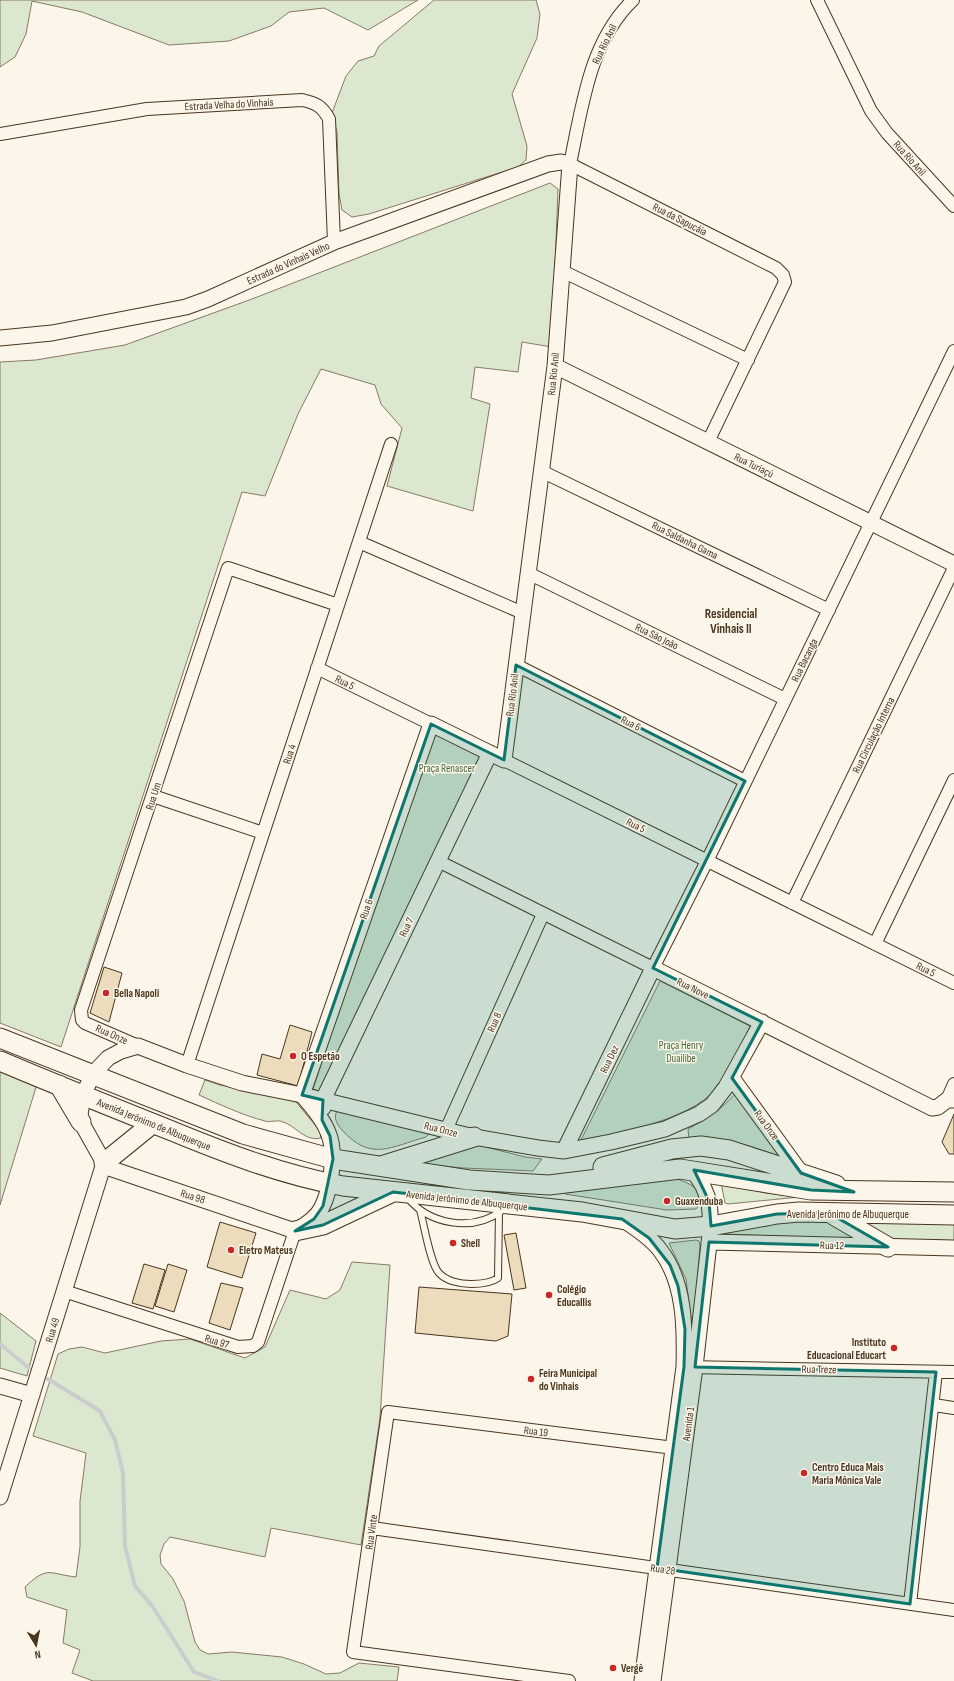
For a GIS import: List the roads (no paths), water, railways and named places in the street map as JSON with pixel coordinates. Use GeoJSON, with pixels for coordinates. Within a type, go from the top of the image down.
{"type":"FeatureCollection","features":[{"type":"Feature","properties":{"kind":"main road","name":"Avenida Jerônimo de Albuquerque"},"geometry":{"type":"LineString","coordinates":[[0,1038],[242,1134],[333,1159],[379,1167],[469,1180],[549,1185],[668,1170],[693,1170],[811,1190],[854,1192],[954,1192]]}},
{"type":"Feature","properties":{"kind":"main road","name":"Avenida Jerônimo de Albuquerque"},"geometry":{"type":"LineString","coordinates":[[0,1061],[152,1124],[265,1167],[329,1183],[504,1209],[582,1212],[710,1234],[777,1214],[829,1213],[954,1215]]}},
{"type":"Feature","properties":{"kind":"main road"},"geometry":{"type":"LineString","coordinates":[[59,1085],[81,1122]]}},
{"type":"Feature","properties":{"kind":"main road"},"geometry":{"type":"LineString","coordinates":[[104,1164],[152,1124]]}},
{"type":"Feature","properties":{"kind":"main road"},"geometry":{"type":"LineString","coordinates":[[379,1167],[474,1137]]}},
{"type":"Feature","properties":{"kind":"main road"},"geometry":{"type":"LineString","coordinates":[[469,1180],[570,1174],[635,1160],[672,1149],[701,1146],[729,1150],[854,1192]]}},
{"type":"Feature","properties":{"kind":"main road"},"geometry":{"type":"LineString","coordinates":[[295,1231],[327,1223],[398,1193]]}},
{"type":"Feature","properties":{"kind":"main road"},"geometry":{"type":"LineString","coordinates":[[829,1213],[888,1247]]}},
{"type":"Feature","properties":{"kind":"street","name":"Rua Rio Anil"},"geometry":{"type":"LineString","coordinates":[[504,760],[555,366],[570,164],[594,60],[616,21],[633,0]]}},
{"type":"Feature","properties":{"kind":"street","name":"Rua Rio Anil"},"geometry":{"type":"LineString","coordinates":[[817,0],[871,111],[887,133],[954,206]]}},
{"type":"Feature","properties":{"kind":"street","name":"Estrada Velha do Vinhais"},"geometry":{"type":"LineString","coordinates":[[0,134],[147,109],[302,100],[318,104],[324,109],[330,124],[334,242]]}},
{"type":"Feature","properties":{"kind":"street","name":"Estrada do Vinhais Velho"},"geometry":{"type":"LineString","coordinates":[[0,338],[52,333],[186,307],[208,299],[334,242],[548,164],[561,162],[570,164]]}},
{"type":"Feature","properties":{"kind":"street","name":"Rua da Sapucáia"},"geometry":{"type":"LineString","coordinates":[[570,164],[776,268],[783,275],[785,286],[748,360]]}},
{"type":"Feature","properties":{"kind":"street"},"geometry":{"type":"LineString","coordinates":[[562,270],[748,360],[708,442]]}},
{"type":"Feature","properties":{"kind":"street","name":"Rua Bacanga"},"geometry":{"type":"LineString","coordinates":[[653,968],[707,861],[954,351]]}},
{"type":"Feature","properties":{"kind":"street","name":"Rua Turiaçú"},"geometry":{"type":"LineString","coordinates":[[555,366],[954,564]]}},
{"type":"Feature","properties":{"kind":"street","name":"Rua 4"},"geometry":{"type":"LineString","coordinates":[[187,1065],[391,444]]}},
{"type":"Feature","properties":{"kind":"street","name":"Rua Saldanha Gama"},"geometry":{"type":"LineString","coordinates":[[541,471],[828,610]]}},
{"type":"Feature","properties":{"kind":"street"},"geometry":{"type":"LineString","coordinates":[[359,542],[523,613]]}},
{"type":"Feature","properties":{"kind":"street","name":"Rua Um"},"geometry":{"type":"LineString","coordinates":[[85,1023],[82,1020],[81,1010],[228,568],[338,605]]}},
{"type":"Feature","properties":{"kind":"street","name":"Rua Circulação Interna"},"geometry":{"type":"LineString","coordinates":[[792,902],[954,568]]}},
{"type":"Feature","properties":{"kind":"street","name":"Rua São João"},"geometry":{"type":"LineString","coordinates":[[528,573],[785,699]]}},
{"type":"Feature","properties":{"kind":"street","name":"Rua 6"},"geometry":{"type":"LineString","coordinates":[[516,665],[745,781]]}},
{"type":"Feature","properties":{"kind":"street","name":"Rua 5"},"geometry":{"type":"LineString","coordinates":[[317,668],[954,983]]}},
{"type":"Feature","properties":{"kind":"street","name":"Rua 6"},"geometry":{"type":"LineString","coordinates":[[302,1095],[431,724]]}},
{"type":"Feature","properties":{"kind":"street","name":"Rua 7"},"geometry":{"type":"LineString","coordinates":[[323,1100],[490,753]]}},
{"type":"Feature","properties":{"kind":"street"},"geometry":{"type":"LineString","coordinates":[[875,944],[954,780]]}},
{"type":"Feature","properties":{"kind":"street"},"geometry":{"type":"LineString","coordinates":[[153,796],[263,833]]}},
{"type":"Feature","properties":{"kind":"street","name":"Rua Nove"},"geometry":{"type":"LineString","coordinates":[[438,861],[932,1108],[938,1107],[950,1100],[954,1084]]}},
{"type":"Feature","properties":{"kind":"street","name":"Rua 8"},"geometry":{"type":"LineString","coordinates":[[446,1130],[543,914]]}},
{"type":"Feature","properties":{"kind":"street","name":"Rua Dez"},"geometry":{"type":"LineString","coordinates":[[564,1150],[653,968]]}},
{"type":"Feature","properties":{"kind":"street","name":"Rua Onze"},"geometry":{"type":"LineString","coordinates":[[85,1023],[187,1065],[242,1082],[474,1137],[538,1148],[564,1150],[611,1142],[665,1129],[684,1122],[712,1105],[732,1078],[762,1022]]}},
{"type":"Feature","properties":{"kind":"street","name":"Rua Onze"},"geometry":{"type":"LineString","coordinates":[[83,1095],[93,1074],[113,1054],[138,1046]]}},
{"type":"Feature","properties":{"kind":"street","name":"Rua Onze"},"geometry":{"type":"LineString","coordinates":[[732,1078],[801,1173]]}},
{"type":"Feature","properties":{"kind":"street"},"geometry":{"type":"LineString","coordinates":[[83,1095],[80,1115],[81,1122],[104,1164]]}},
{"type":"Feature","properties":{"kind":"street"},"geometry":{"type":"LineString","coordinates":[[295,1231],[308,1223],[323,1206],[333,1159],[330,1136],[322,1120],[302,1095]]}},
{"type":"Feature","properties":{"kind":"street"},"geometry":{"type":"LineString","coordinates":[[322,1120],[323,1100]]}},
{"type":"Feature","properties":{"kind":"street","name":"Rua 98"},"geometry":{"type":"LineString","coordinates":[[104,1164],[122,1173],[295,1231]]}},
{"type":"Feature","properties":{"kind":"street","name":"Rua 49"},"geometry":{"type":"LineString","coordinates":[[0,1497],[104,1164]]}},
{"type":"Feature","properties":{"kind":"street","name":"Avenida 1"},"geometry":{"type":"LineString","coordinates":[[653,1681],[663,1569],[690,1367],[710,1234],[707,1196],[703,1186],[693,1170]]}},
{"type":"Feature","properties":{"kind":"street","name":"Avenida 1"},"geometry":{"type":"LineString","coordinates":[[622,1219],[638,1230],[659,1249],[674,1272],[678,1286],[690,1367]]}},
{"type":"Feature","properties":{"kind":"street","name":"Rua 97"},"geometry":{"type":"LineString","coordinates":[[64,1291],[238,1347],[253,1346],[258,1342],[295,1231]]}},
{"type":"Feature","properties":{"kind":"street","name":"Rua 12"},"geometry":{"type":"LineString","coordinates":[[710,1234],[888,1247],[954,1248]]}},
{"type":"Feature","properties":{"kind":"street","name":"Rua Treze"},"geometry":{"type":"LineString","coordinates":[[690,1367],[954,1372]]}},
{"type":"Feature","properties":{"kind":"street"},"geometry":{"type":"LineString","coordinates":[[910,1604],[934,1405],[936,1372]]}},
{"type":"Feature","properties":{"kind":"street"},"geometry":{"type":"LineString","coordinates":[[0,1386],[32,1395]]}},
{"type":"Feature","properties":{"kind":"street"},"geometry":{"type":"LineString","coordinates":[[934,1405],[954,1408]]}},
{"type":"Feature","properties":{"kind":"street","name":"Rua 19"},"geometry":{"type":"LineString","coordinates":[[388,1412],[679,1448]]}},
{"type":"Feature","properties":{"kind":"street","name":"Rua Vinte"},"geometry":{"type":"LineString","coordinates":[[388,1412],[353,1652],[514,1677]]}},
{"type":"Feature","properties":{"kind":"street","name":"Rua 28"},"geometry":{"type":"LineString","coordinates":[[372,1528],[954,1610]]}},
{"type":"Feature","properties":{"kind":"street","name":"Avenida 1"},"geometry":{"type":"LineString","coordinates":[[642,1681],[663,1569]]}},
{"type":"Feature","properties":{"kind":"street"},"geometry":{"type":"LineString","coordinates":[[514,1677],[569,1681]]}},
{"type":"Feature","properties":{"kind":"lane"},"geometry":{"type":"LineString","coordinates":[[398,1193],[420,1210],[442,1220],[459,1223],[477,1221],[504,1209],[498,1278],[485,1282],[468,1284],[451,1281],[438,1272],[433,1260],[420,1210]]}},
{"type":"Feature","properties":{"kind":"waterway"},"geometry":{"type":"LineString","coordinates":[[0,1344],[29,1368]]}},
{"type":"Feature","properties":{"kind":"waterway"},"geometry":{"type":"LineString","coordinates":[[48,1379],[100,1411],[115,1440],[123,1473],[125,1546],[135,1586],[153,1607],[194,1672],[218,1681]]}},
{"type":"Feature","properties":{"kind":"place","name":"Bella Napoli"},"geometry":{"type":"Point","coordinates":[106,993]}},
{"type":"Feature","properties":{"kind":"place","name":"O Espetão"},"geometry":{"type":"Point","coordinates":[293,1056]}},
{"type":"Feature","properties":{"kind":"place","name":"Guaxenduba"},"geometry":{"type":"Point","coordinates":[667,1201]}},
{"type":"Feature","properties":{"kind":"place","name":"Shell"},"geometry":{"type":"Point","coordinates":[453,1243]}},
{"type":"Feature","properties":{"kind":"place","name":"Eletro Mateus"},"geometry":{"type":"Point","coordinates":[231,1250]}},
{"type":"Feature","properties":{"kind":"place","name":"Colégio Educallis"},"geometry":{"type":"Point","coordinates":[549,1295]}},
{"type":"Feature","properties":{"kind":"place","name":"Instituto Educacional Educart"},"geometry":{"type":"Point","coordinates":[894,1348]}},
{"type":"Feature","properties":{"kind":"place","name":"Feira Municipal do Vinhais"},"geometry":{"type":"Point","coordinates":[531,1379]}},
{"type":"Feature","properties":{"kind":"place","name":"Centro Educa Mais Maria Mônica Vale"},"geometry":{"type":"Point","coordinates":[804,1473]}},
{"type":"Feature","properties":{"kind":"place","name":"Vergê"},"geometry":{"type":"Point","coordinates":[613,1668]}},
{"type":"Feature","properties":{"kind":"district","name":"Residencial Vinhais II"},"geometry":{"type":"Point","coordinates":[731,620]}},
{"type":"Feature","properties":{"kind":"park label","name":"Praça Renascer"},"geometry":{"type":"Point","coordinates":[447,768]}},
{"type":"Feature","properties":{"kind":"park label","name":"Praça Henry Duailibe"},"geometry":{"type":"Point","coordinates":[681,1051]}}]}
